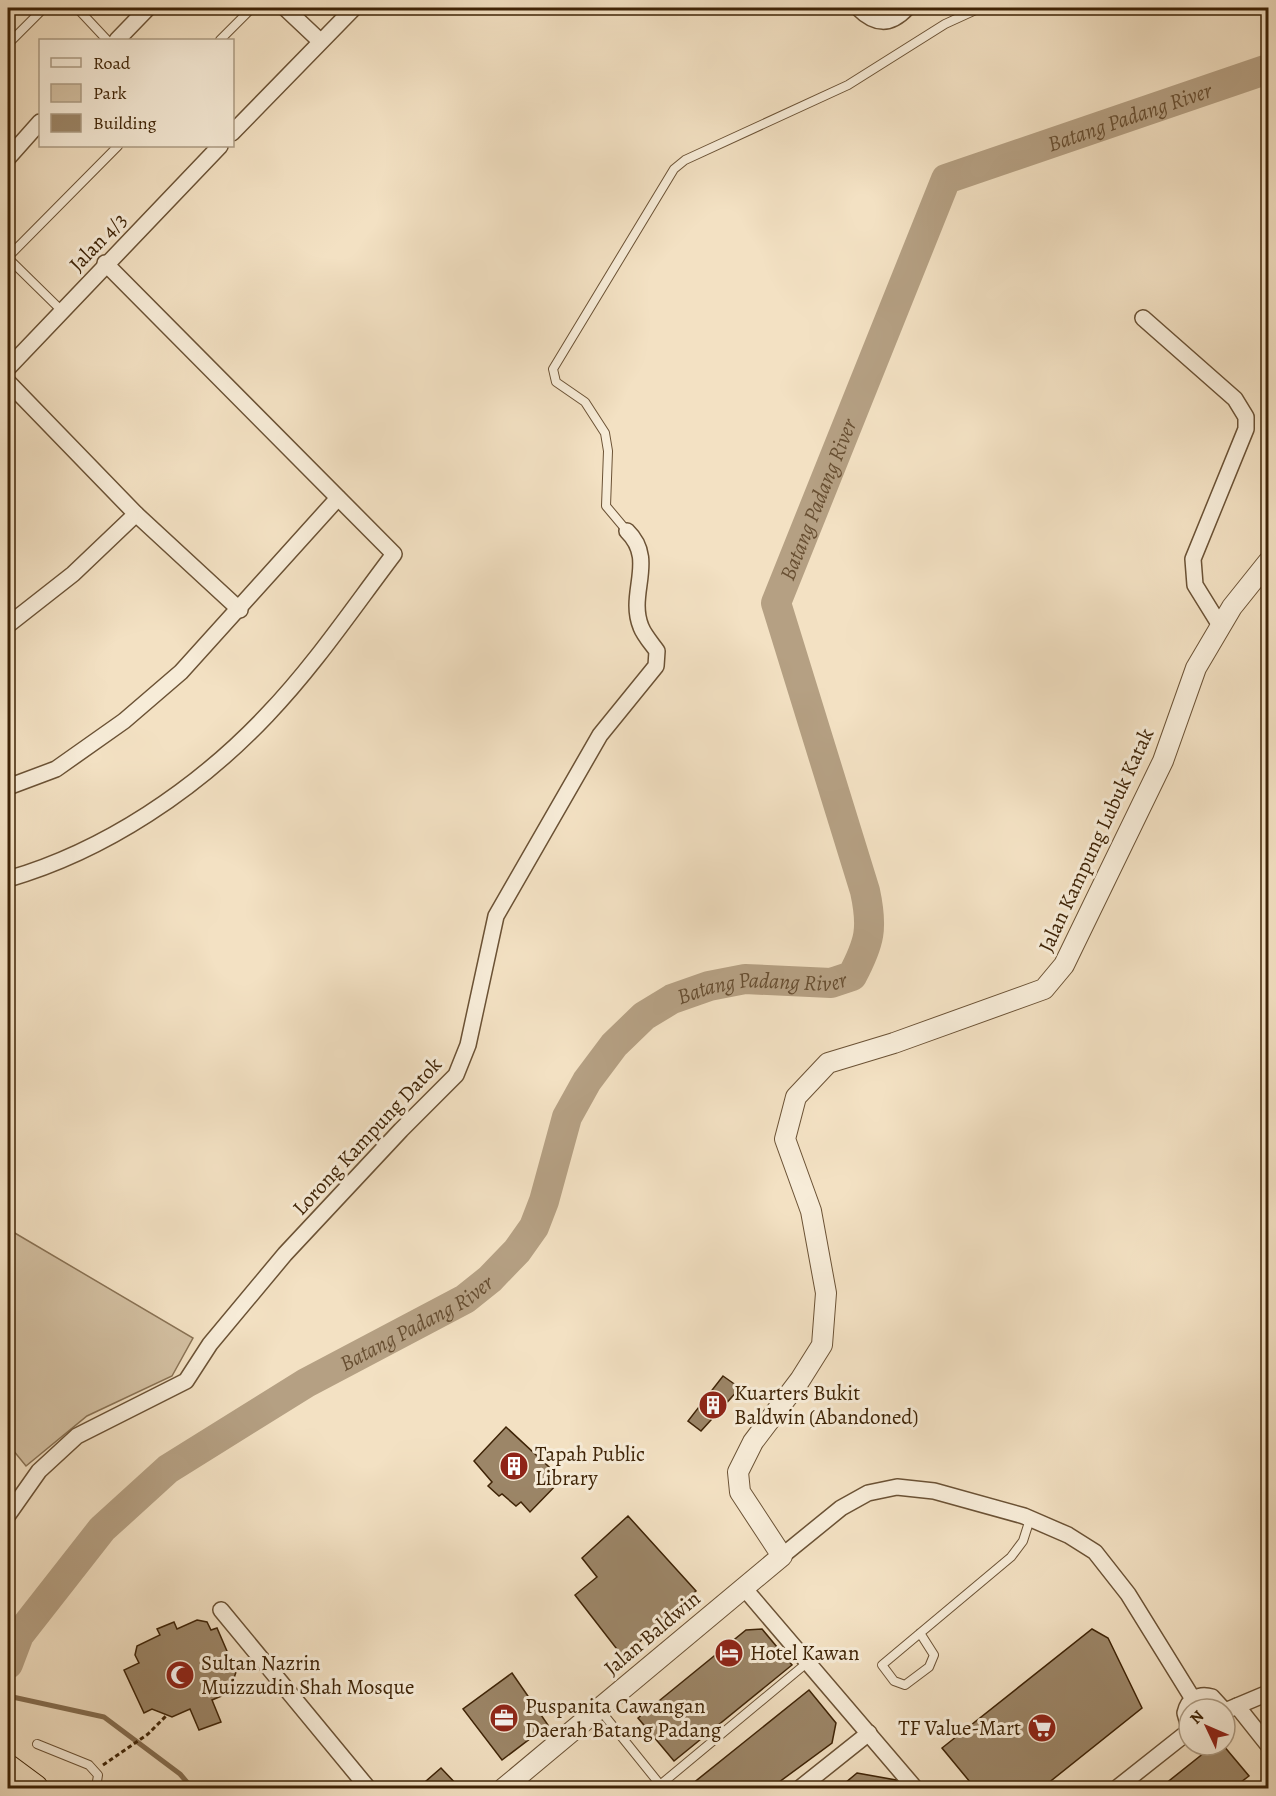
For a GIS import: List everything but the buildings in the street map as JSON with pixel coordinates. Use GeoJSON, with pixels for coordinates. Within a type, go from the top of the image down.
{"type":"FeatureCollection","features":[{"type":"Feature","properties":{"kind":"highway"},"geometry":{"type":"LineString","coordinates":[[8,1768],[35,1788]]}},
{"type":"Feature","properties":{"kind":"street"},"geometry":{"type":"LineString","coordinates":[[118,39],[148,8]]}},
{"type":"Feature","properties":{"kind":"street"},"geometry":{"type":"LineString","coordinates":[[285,8],[320,41]]}},
{"type":"Feature","properties":{"kind":"street"},"geometry":{"type":"LineString","coordinates":[[234,131],[354,8]]}},
{"type":"Feature","properties":{"kind":"street"},"geometry":{"type":"LineString","coordinates":[[858,8],[869,19],[885,22],[901,14],[907,8]]}},
{"type":"Feature","properties":{"kind":"street"},"geometry":{"type":"LineString","coordinates":[[8,158],[39,123]]}},
{"type":"Feature","properties":{"kind":"street","name":"Jalan 4/3"},"geometry":{"type":"LineString","coordinates":[[8,368],[215,147]]}},
{"type":"Feature","properties":{"kind":"street"},"geometry":{"type":"LineString","coordinates":[[8,879],[43,869],[117,833],[196,780],[267,715],[394,554],[105,263]]}},
{"type":"Feature","properties":{"kind":"street"},"geometry":{"type":"LineString","coordinates":[[1143,318],[1235,399],[1246,417],[1246,429],[1193,559],[1195,585],[1221,627]]}},
{"type":"Feature","properties":{"kind":"street"},"geometry":{"type":"LineString","coordinates":[[8,382],[136,514],[240,610]]}},
{"type":"Feature","properties":{"kind":"street"},"geometry":{"type":"LineString","coordinates":[[8,787],[56,769],[124,720],[181,672],[240,610],[338,498]]}},
{"type":"Feature","properties":{"kind":"street"},"geometry":{"type":"LineString","coordinates":[[8,625],[73,574],[136,514]]}},
{"type":"Feature","properties":{"kind":"street","name":"Lorong Kampung Datok"},"geometry":{"type":"LineString","coordinates":[[8,1515],[39,1471],[77,1436],[186,1381],[210,1344],[285,1254],[400,1130],[456,1076],[468,1045],[496,916],[600,735],[656,666],[657,651],[641,627],[637,606],[641,559],[639,543],[627,531]]}},
{"type":"Feature","properties":{"kind":"street","name":"Jalan Kampung Lubuk Katak"},"geometry":{"type":"LineString","coordinates":[[782,1556],[740,1492],[738,1472],[753,1442],[800,1380],[822,1345],[826,1293],[811,1211],[785,1139],[796,1097],[828,1063],[894,1043],[1044,989],[1064,965],[1075,944],[1163,761],[1196,668],[1232,608],[1269,562]]}},
{"type":"Feature","properties":{"kind":"street"},"geometry":{"type":"LineString","coordinates":[[782,1556],[841,1508],[868,1493],[897,1487],[934,1491],[1030,1519],[1068,1535],[1095,1552],[1128,1594],[1192,1697]]}},
{"type":"Feature","properties":{"kind":"street","name":"Jalan Baldwin"},"geometry":{"type":"LineString","coordinates":[[505,1788],[782,1556]]}},
{"type":"Feature","properties":{"kind":"street"},"geometry":{"type":"LineString","coordinates":[[745,1587],[915,1788]]}},
{"type":"Feature","properties":{"kind":"street"},"geometry":{"type":"LineString","coordinates":[[221,1610],[368,1788]]}},
{"type":"Feature","properties":{"kind":"street"},"geometry":{"type":"LineString","coordinates":[[1237,1705],[1269,1693]]}},
{"type":"Feature","properties":{"kind":"street"},"geometry":{"type":"LineString","coordinates":[[1197,1697],[1212,1697]]}},
{"type":"Feature","properties":{"kind":"street"},"geometry":{"type":"LineString","coordinates":[[1237,1717],[1269,1745]]}},
{"type":"Feature","properties":{"kind":"street"},"geometry":{"type":"LineString","coordinates":[[800,1788],[869,1733]]}},
{"type":"Feature","properties":{"kind":"street"},"geometry":{"type":"LineString","coordinates":[[1117,1788],[1177,1739]]}},
{"type":"Feature","properties":{"kind":"lane"},"geometry":{"type":"LineString","coordinates":[[8,44],[44,8]]}},
{"type":"Feature","properties":{"kind":"lane"},"geometry":{"type":"LineString","coordinates":[[77,8],[106,39]]}},
{"type":"Feature","properties":{"kind":"lane"},"geometry":{"type":"LineString","coordinates":[[221,39],[252,8]]}},
{"type":"Feature","properties":{"kind":"lane"},"geometry":{"type":"LineString","coordinates":[[627,531],[606,506],[608,451],[605,432],[585,402],[556,382],[553,369],[605,286],[664,182],[685,160],[848,85],[945,24],[980,8]]}},
{"type":"Feature","properties":{"kind":"lane"},"geometry":{"type":"LineString","coordinates":[[62,311],[8,258],[117,147]]}},
{"type":"Feature","properties":{"kind":"lane"},"geometry":{"type":"LineString","coordinates":[[920,1634],[934,1655],[929,1667],[905,1685],[894,1681],[882,1665],[1011,1557],[1023,1540],[1030,1519]]}},
{"type":"Feature","properties":{"kind":"lane"},"geometry":{"type":"LineString","coordinates":[[600,1709],[662,1786],[808,1662]]}},
{"type":"Feature","properties":{"kind":"lane"},"geometry":{"type":"LineString","coordinates":[[37,1744],[89,1765],[98,1775],[96,1788]]}},
{"type":"Feature","properties":{"kind":"lane"},"geometry":{"type":"LineString","coordinates":[[1260,1788],[1269,1782]]}},
{"type":"Feature","properties":{"kind":"path"},"geometry":{"type":"LineString","coordinates":[[94,1771],[148,1734],[167,1715]]}},
{"type":"Feature","properties":{"kind":"green space"},"geometry":{"type":"Polygon","coordinates":[[[8,1229],[193,1338],[172,1376],[87,1416],[26,1466],[8,1444],[8,1229]]]}},
{"type":"Feature","properties":{"kind":"waterway","name":"Batang Padang River"},"geometry":{"type":"LineString","coordinates":[[8,1664],[19,1635],[102,1529],[168,1469],[306,1383],[465,1299],[490,1279],[517,1251],[534,1227],[544,1201],[567,1117],[587,1081],[614,1045],[644,1016],[672,999],[709,986],[745,979],[831,983],[852,976],[863,954],[868,935],[869,915],[865,891],[776,603],[946,179],[1268,69]]}},
{"type":"Feature","properties":{"kind":"waterway"},"geometry":{"type":"LineString","coordinates":[[8,1696],[104,1717],[180,1774],[192,1788]]}},
{"type":"Feature","properties":{"kind":"place","name":"Kuarters Bukit Baldwin (Abandoned)"},"geometry":{"type":"Point","coordinates":[713,1405]}},
{"type":"Feature","properties":{"kind":"place","name":"Tapah Public Library"},"geometry":{"type":"Point","coordinates":[514,1466]}},
{"type":"Feature","properties":{"kind":"place","name":"Hotel Kawan"},"geometry":{"type":"Point","coordinates":[729,1653]}},
{"type":"Feature","properties":{"kind":"place","name":"Sultan Nazrin Muizzudin Shah Mosque"},"geometry":{"type":"Point","coordinates":[180,1675]}},
{"type":"Feature","properties":{"kind":"place","name":"Puspanita Cawangan Daerah Batang Padang"},"geometry":{"type":"Point","coordinates":[504,1718]}},
{"type":"Feature","properties":{"kind":"place","name":"TF Value-Mart"},"geometry":{"type":"Point","coordinates":[1042,1728]}}]}
